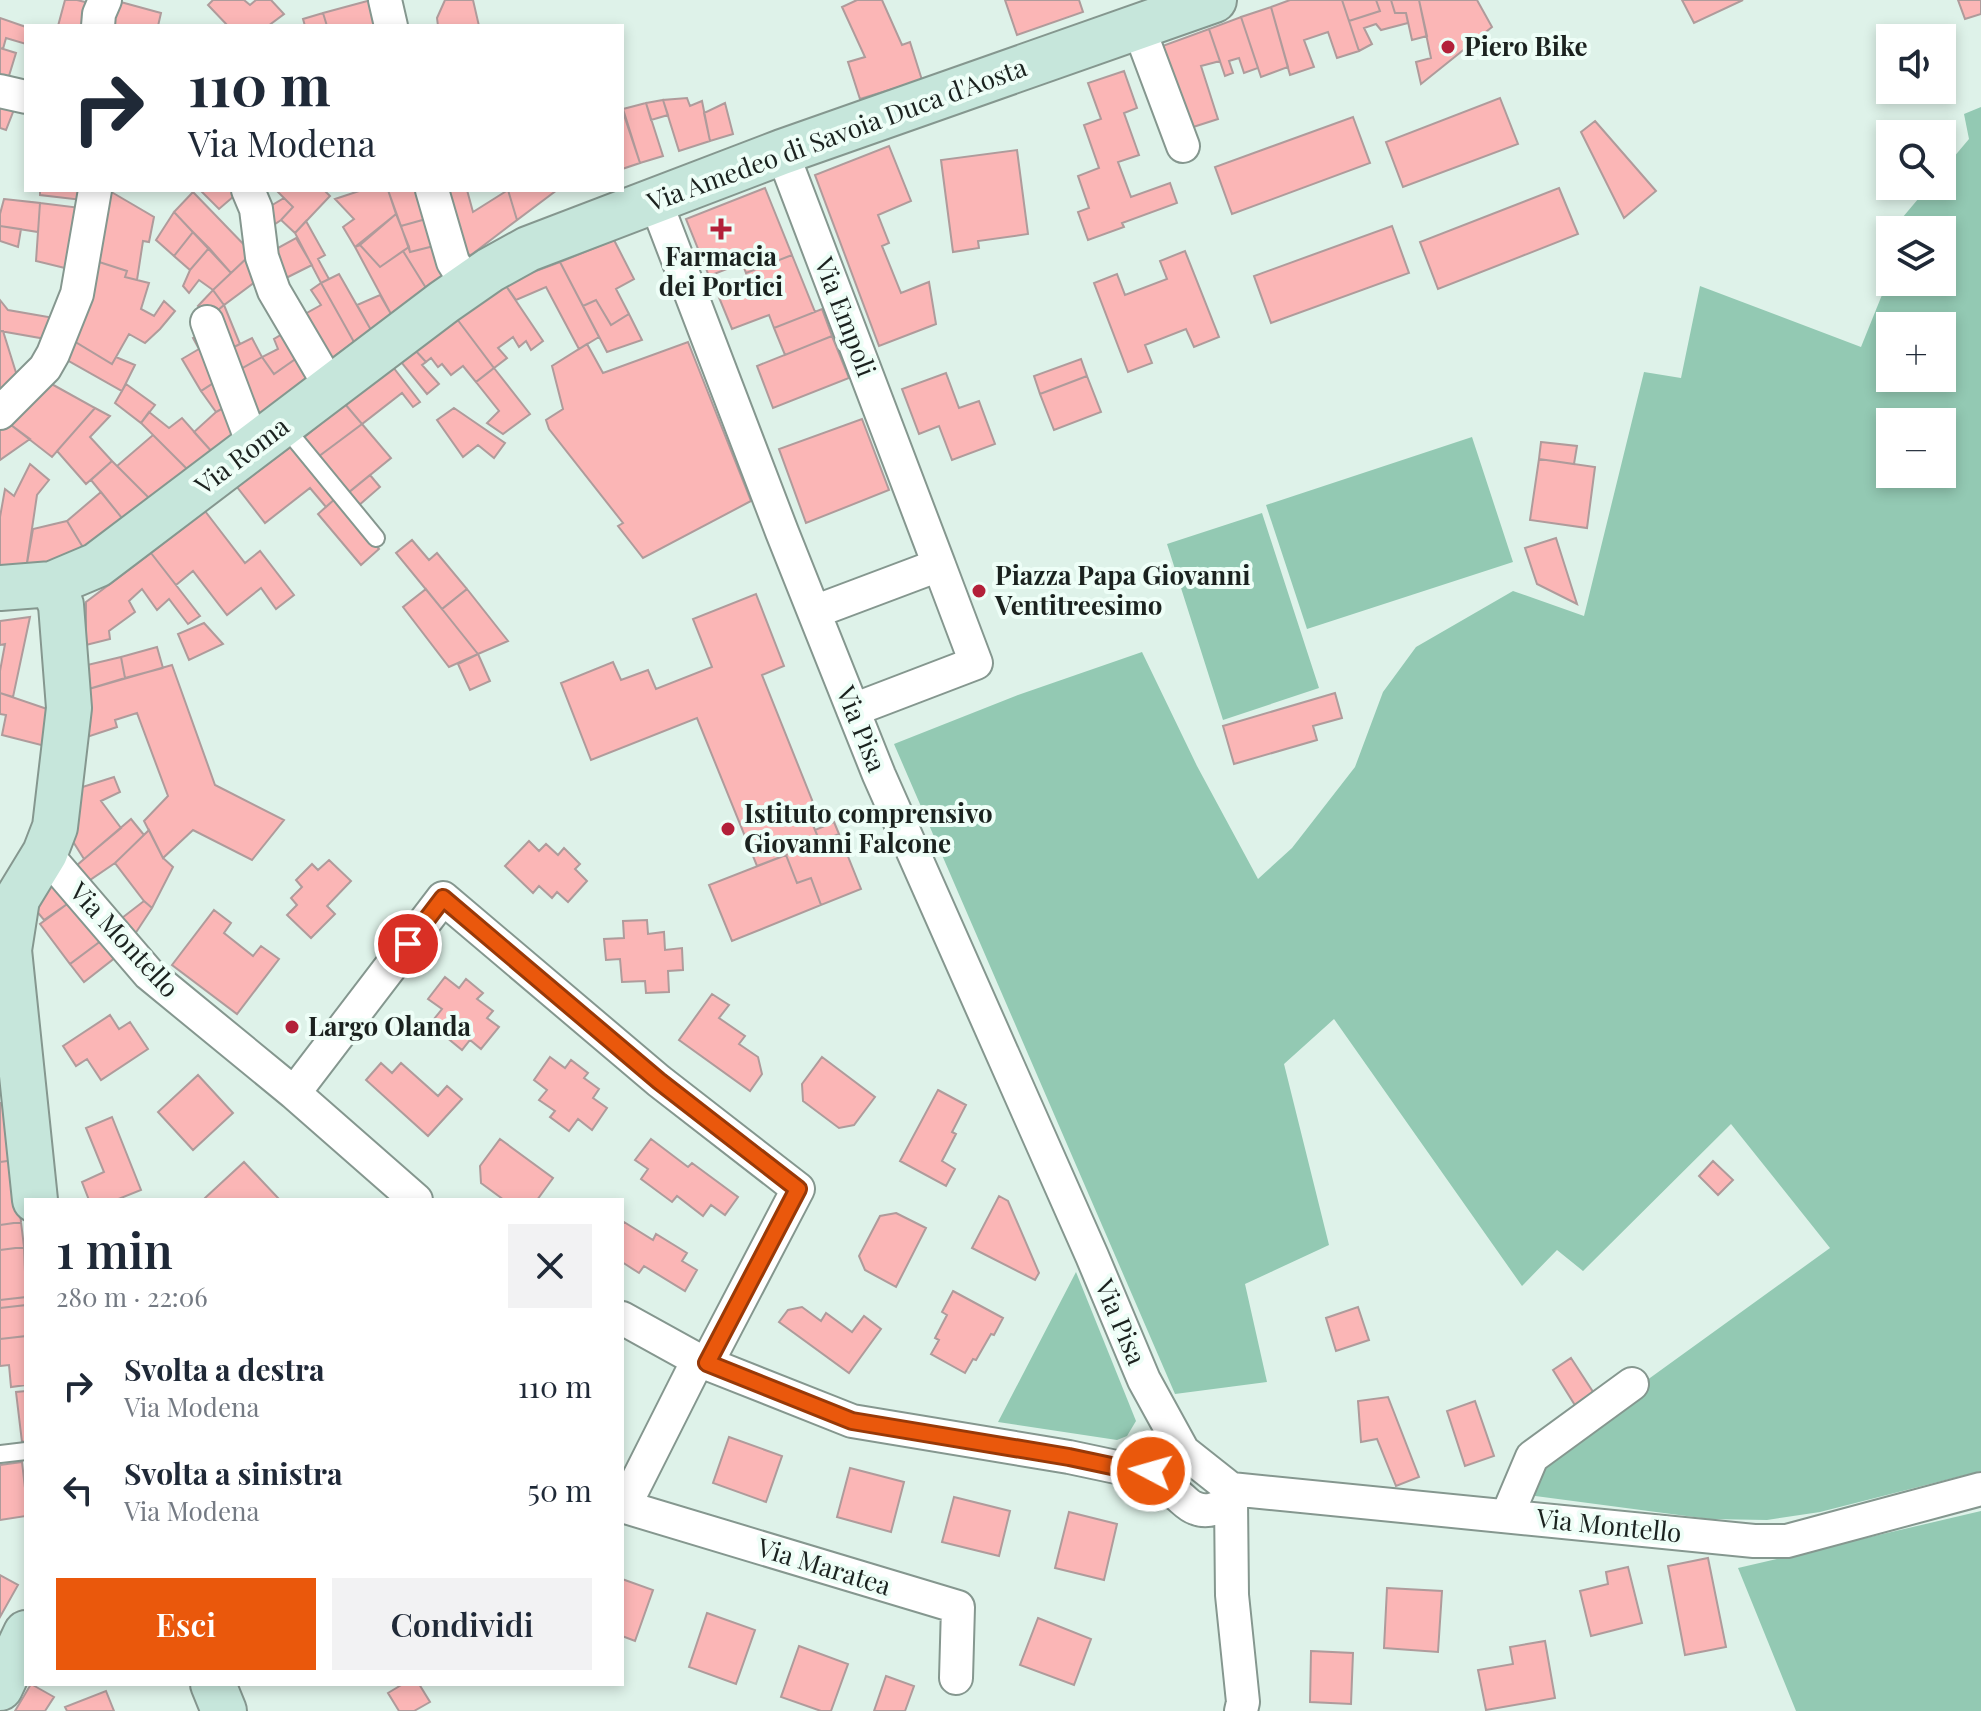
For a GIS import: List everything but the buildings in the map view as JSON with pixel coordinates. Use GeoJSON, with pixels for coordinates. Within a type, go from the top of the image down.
{"type":"FeatureCollection","features":[{"type":"Feature","properties":{"kind":"street"},"geometry":{"type":"LineString","coordinates":[[98,24],[105,0]]}},
{"type":"Feature","properties":{"kind":"street"},"geometry":{"type":"LineString","coordinates":[[385,0],[391,24]]}},
{"type":"Feature","properties":{"kind":"street","name":"Via Amedeo di Savoia Duca d'Aosta"},"geometry":{"type":"LineString","coordinates":[[468,286],[528,249],[655,200],[782,152],[1214,0]]}},
{"type":"Feature","properties":{"kind":"street"},"geometry":{"type":"LineString","coordinates":[[1138,26],[1183,146]]}},
{"type":"Feature","properties":{"kind":"street"},"geometry":{"type":"LineString","coordinates":[[0,91],[24,97]]}},
{"type":"Feature","properties":{"kind":"street","name":"Via Empoli"},"geometry":{"type":"LineString","coordinates":[[782,152],[976,663],[853,710]]}},
{"type":"Feature","properties":{"kind":"street"},"geometry":{"type":"LineString","coordinates":[[0,413],[45,368],[53,354],[77,294],[95,192]]}},
{"type":"Feature","properties":{"kind":"street"},"geometry":{"type":"LineString","coordinates":[[249,192],[256,209],[262,257],[274,291],[331,388]]}},
{"type":"Feature","properties":{"kind":"street"},"geometry":{"type":"LineString","coordinates":[[433,192],[453,262],[468,286]]}},
{"type":"Feature","properties":{"kind":"street","name":"Via Pisa"},"geometry":{"type":"LineString","coordinates":[[655,200],[893,807],[1144,1380],[1163,1460]]}},
{"type":"Feature","properties":{"kind":"street","name":"Via Roma"},"geometry":{"type":"LineString","coordinates":[[0,588],[52,584],[97,565],[468,286]]}},
{"type":"Feature","properties":{"kind":"street"},"geometry":{"type":"LineString","coordinates":[[207,322],[269,436]]}},
{"type":"Feature","properties":{"kind":"street"},"geometry":{"type":"LineString","coordinates":[[814,612],[939,565]]}},
{"type":"Feature","properties":{"kind":"street"},"geometry":{"type":"LineString","coordinates":[[35,1198],[5,941],[17,899],[45,853],[55,827],[69,708],[61,605],[52,584]]}},
{"type":"Feature","properties":{"kind":"street"},"geometry":{"type":"LineString","coordinates":[[0,862],[45,853]]}},
{"type":"Feature","properties":{"kind":"street","name":"Via Montello"},"geometry":{"type":"LineString","coordinates":[[45,853],[149,974],[294,1093],[414,1198]]}},
{"type":"Feature","properties":{"kind":"street"},"geometry":{"type":"LineString","coordinates":[[294,1093],[443,898],[659,1081],[798,1189],[624,1505]]}},
{"type":"Feature","properties":{"kind":"street"},"geometry":{"type":"LineString","coordinates":[[624,1319],[702,1362],[852,1421],[1135,1471],[1163,1460],[1231,1495],[1232,1595],[1244,1708]]}},
{"type":"Feature","properties":{"kind":"street"},"geometry":{"type":"LineString","coordinates":[[1507,1516],[1532,1457],[1632,1384]]}},
{"type":"Feature","properties":{"kind":"street"},"geometry":{"type":"LineString","coordinates":[[1163,1460],[1156,1477],[1195,1508],[1210,1533],[1232,1595]]}},
{"type":"Feature","properties":{"kind":"street","name":"Via Montello"},"geometry":{"type":"LineString","coordinates":[[1195,1508],[1218,1509],[1231,1495],[1507,1516],[1754,1541],[1787,1541],[1981,1489]]}},
{"type":"Feature","properties":{"kind":"street","name":"Via Maratea"},"geometry":{"type":"LineString","coordinates":[[624,1507],[958,1607],[956,1678]]}},
{"type":"Feature","properties":{"kind":"street"},"geometry":{"type":"LineString","coordinates":[[214,1686],[224,1711]]}},
{"type":"Feature","properties":{"kind":"lane"},"geometry":{"type":"LineString","coordinates":[[269,436],[376,538]]}},
{"type":"Feature","properties":{"kind":"lane"},"geometry":{"type":"LineString","coordinates":[[0,1454],[24,1451]]}},
{"type":"Feature","properties":{"kind":"green space"},"geometry":{"type":"Polygon","coordinates":[[[1981,107],[1981,1471],[1820,1512],[1767,1520],[1709,1519],[1521,1494],[1542,1456],[1830,1248],[1731,1124],[1583,1271],[1557,1250],[1522,1286],[1334,1019],[1284,1064],[1329,1245],[1245,1284],[1267,1382],[1175,1394],[894,744],[1018,695],[1142,652],[1197,766],[1258,879],[1292,848],[1355,767],[1383,692],[1416,647],[1513,591],[1584,616],[1644,372],[1681,378],[1700,286],[1861,347],[1882,296],[1956,296],[1956,216],[1904,216],[1917,200],[1956,200],[1956,154],[1969,139],[1964,114],[1981,107]]]}},
{"type":"Feature","properties":{"kind":"green space"},"geometry":{"type":"Polygon","coordinates":[[[1472,437],[1513,562],[1307,629],[1266,505],[1472,437]]]}},
{"type":"Feature","properties":{"kind":"green space"},"geometry":{"type":"Polygon","coordinates":[[[1262,513],[1319,688],[1223,720],[1167,544],[1262,513]]]}},
{"type":"Feature","properties":{"kind":"green space"},"geometry":{"type":"Polygon","coordinates":[[[1076,1272],[1136,1421],[1127,1436],[1117,1440],[998,1422],[1076,1272]]]}},
{"type":"Feature","properties":{"kind":"green space"},"geometry":{"type":"Polygon","coordinates":[[[1981,1511],[1981,1711],[1796,1711],[1738,1568],[1981,1511]]]}},
{"type":"Feature","properties":{"kind":"place","name":"Piero Bike"},"geometry":{"type":"Point","coordinates":[1448,47]}},
{"type":"Feature","properties":{"kind":"place","name":"Farmacia dei Portici"},"geometry":{"type":"Point","coordinates":[721,229]}},
{"type":"Feature","properties":{"kind":"place","name":"Piazza Papa Giovanni Ventitreesimo"},"geometry":{"type":"Point","coordinates":[979,591]}},
{"type":"Feature","properties":{"kind":"place","name":"Istituto comprensivo Giovanni Falcone"},"geometry":{"type":"Point","coordinates":[728,829]}},
{"type":"Feature","properties":{"kind":"place","name":"Largo Olanda"},"geometry":{"type":"Point","coordinates":[292,1027]}},
{"type":"Feature","properties":{"kind":"route"},"geometry":{"type":"LineString","coordinates":[[408,944],[443,898],[659,1081],[798,1189],[707,1363],[852,1421],[1135,1471],[1151,1471]]}}]}
